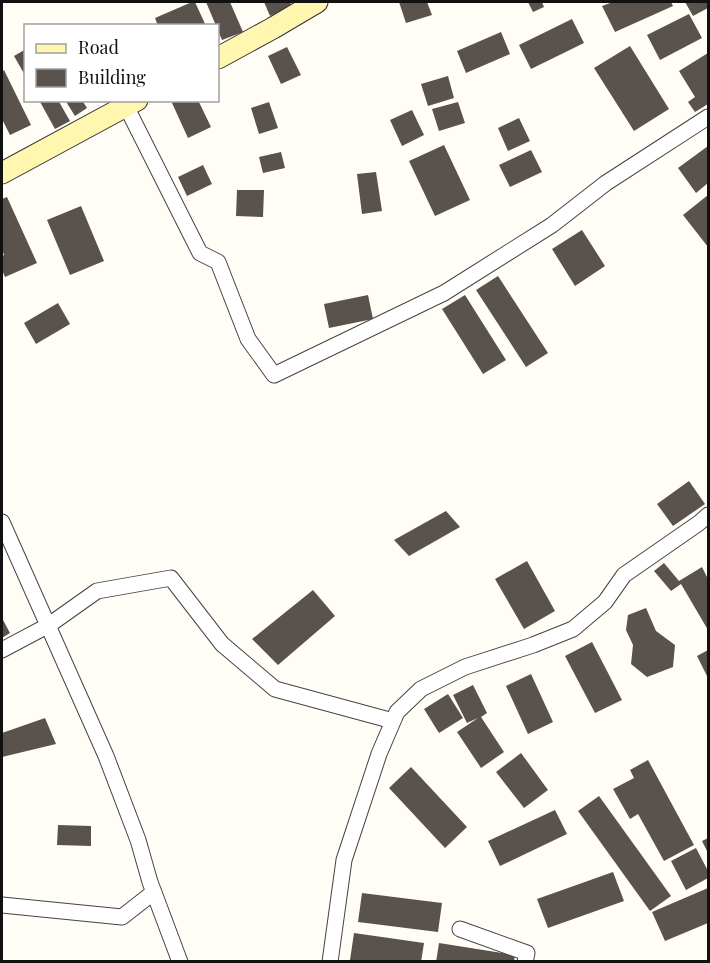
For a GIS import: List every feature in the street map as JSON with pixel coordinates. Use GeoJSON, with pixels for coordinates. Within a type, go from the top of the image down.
{"type":"FeatureCollection","features":[{"type":"Feature","properties":{"kind":"street"},"geometry":{"type":"LineString","coordinates":[[219,57],[317,2]]}},
{"type":"Feature","properties":{"kind":"street"},"geometry":{"type":"LineString","coordinates":[[2,173],[132,103],[201,254],[218,262],[248,339],[274,375],[444,293],[552,225],[606,183],[708,117]]}},
{"type":"Feature","properties":{"kind":"street"},"geometry":{"type":"LineString","coordinates":[[330,962],[344,860],[379,753],[397,712],[421,689],[465,667],[533,645],[573,628],[605,602],[624,575],[699,524],[708,515]]}},
{"type":"Feature","properties":{"kind":"street"},"geometry":{"type":"LineString","coordinates":[[2,522],[106,756],[180,962]]}},
{"type":"Feature","properties":{"kind":"street"},"geometry":{"type":"LineString","coordinates":[[2,650],[49,625],[97,591],[171,578],[222,644],[275,689],[393,721]]}},
{"type":"Feature","properties":{"kind":"street"},"geometry":{"type":"LineString","coordinates":[[2,905],[122,917],[154,892]]}},
{"type":"Feature","properties":{"kind":"street"},"geometry":{"type":"LineString","coordinates":[[460,929],[527,954],[525,962]]}},
{"type":"Feature","properties":{"kind":"building"},"geometry":{"type":"Polygon","coordinates":[[[195,2],[205,24],[157,24],[155,18],[195,2]]]}},
{"type":"Feature","properties":{"kind":"building"},"geometry":{"type":"Polygon","coordinates":[[[206,2],[230,2],[243,32],[222,40],[219,24],[215,24],[206,2]]]}},
{"type":"Feature","properties":{"kind":"building"},"geometry":{"type":"Polygon","coordinates":[[[264,2],[290,2],[292,6],[270,16],[264,2]]]}},
{"type":"Feature","properties":{"kind":"building"},"geometry":{"type":"Polygon","coordinates":[[[399,2],[427,2],[432,15],[406,23],[399,2]]]}},
{"type":"Feature","properties":{"kind":"building"},"geometry":{"type":"Polygon","coordinates":[[[528,2],[542,2],[544,7],[533,12],[528,2]]]}},
{"type":"Feature","properties":{"kind":"building"},"geometry":{"type":"Polygon","coordinates":[[[613,2],[671,2],[673,6],[615,32],[602,6],[613,2]]]}},
{"type":"Feature","properties":{"kind":"building"},"geometry":{"type":"Polygon","coordinates":[[[685,2],[708,2],[708,8],[693,16],[685,2]]]}},
{"type":"Feature","properties":{"kind":"building"},"geometry":{"type":"Polygon","coordinates":[[[689,14],[702,38],[660,60],[647,35],[689,14]]]}},
{"type":"Feature","properties":{"kind":"building"},"geometry":{"type":"Polygon","coordinates":[[[572,19],[584,43],[531,69],[519,45],[572,19]]]}},
{"type":"Feature","properties":{"kind":"building"},"geometry":{"type":"Polygon","coordinates":[[[501,32],[510,54],[466,73],[457,51],[501,32]]]}},
{"type":"Feature","properties":{"kind":"building"},"geometry":{"type":"Polygon","coordinates":[[[630,46],[669,109],[634,131],[594,68],[630,46]]]}},
{"type":"Feature","properties":{"kind":"building"},"geometry":{"type":"Polygon","coordinates":[[[287,47],[301,75],[281,84],[268,56],[287,47]]]}},
{"type":"Feature","properties":{"kind":"building"},"geometry":{"type":"Polygon","coordinates":[[[24,50],[24,74],[14,56],[24,50]]]}},
{"type":"Feature","properties":{"kind":"building"},"geometry":{"type":"Polygon","coordinates":[[[708,53],[708,104],[695,112],[688,102],[695,97],[679,71],[708,53]]]}},
{"type":"Feature","properties":{"kind":"building"},"geometry":{"type":"Polygon","coordinates":[[[4,70],[31,125],[10,135],[2,119],[2,72],[4,70]]]}},
{"type":"Feature","properties":{"kind":"building"},"geometry":{"type":"Polygon","coordinates":[[[448,76],[454,98],[428,106],[421,84],[448,76]]]}},
{"type":"Feature","properties":{"kind":"building"},"geometry":{"type":"Polygon","coordinates":[[[40,102],[59,102],[70,121],[55,129],[40,102]]]}},
{"type":"Feature","properties":{"kind":"building"},"geometry":{"type":"Polygon","coordinates":[[[66,102],[83,102],[87,108],[75,116],[66,102]]]}},
{"type":"Feature","properties":{"kind":"building"},"geometry":{"type":"Polygon","coordinates":[[[199,102],[211,127],[188,138],[172,103],[199,102]]]}},
{"type":"Feature","properties":{"kind":"building"},"geometry":{"type":"Polygon","coordinates":[[[269,102],[278,128],[259,134],[251,108],[269,102]]]}},
{"type":"Feature","properties":{"kind":"building"},"geometry":{"type":"Polygon","coordinates":[[[458,102],[465,123],[439,131],[432,109],[458,102]]]}},
{"type":"Feature","properties":{"kind":"building"},"geometry":{"type":"Polygon","coordinates":[[[412,110],[424,135],[402,146],[390,120],[412,110]]]}},
{"type":"Feature","properties":{"kind":"building"},"geometry":{"type":"Polygon","coordinates":[[[519,118],[530,141],[508,151],[498,128],[519,118]]]}},
{"type":"Feature","properties":{"kind":"building"},"geometry":{"type":"Polygon","coordinates":[[[444,145],[470,200],[435,216],[409,161],[444,145]]]}},
{"type":"Feature","properties":{"kind":"building"},"geometry":{"type":"Polygon","coordinates":[[[708,146],[708,183],[696,193],[678,168],[708,146]]]}},
{"type":"Feature","properties":{"kind":"building"},"geometry":{"type":"Polygon","coordinates":[[[531,150],[542,172],[510,187],[499,165],[531,150]]]}},
{"type":"Feature","properties":{"kind":"building"},"geometry":{"type":"Polygon","coordinates":[[[281,152],[285,168],[263,173],[259,157],[281,152]]]}},
{"type":"Feature","properties":{"kind":"building"},"geometry":{"type":"Polygon","coordinates":[[[203,165],[212,184],[187,196],[178,177],[203,165]]]}},
{"type":"Feature","properties":{"kind":"building"},"geometry":{"type":"Polygon","coordinates":[[[376,172],[382,211],[362,214],[357,174],[376,172]]]}},
{"type":"Feature","properties":{"kind":"building"},"geometry":{"type":"Polygon","coordinates":[[[237,190],[264,190],[263,217],[236,216],[237,190]]]}},
{"type":"Feature","properties":{"kind":"building"},"geometry":{"type":"Polygon","coordinates":[[[708,195],[708,247],[683,215],[708,195]]]}},
{"type":"Feature","properties":{"kind":"building"},"geometry":{"type":"Polygon","coordinates":[[[7,197],[37,263],[5,277],[2,270],[2,256],[4,255],[2,199],[7,197]]]}},
{"type":"Feature","properties":{"kind":"building"},"geometry":{"type":"Polygon","coordinates":[[[81,206],[104,261],[70,275],[47,220],[81,206]]]}},
{"type":"Feature","properties":{"kind":"building"},"geometry":{"type":"Polygon","coordinates":[[[582,230],[605,266],[575,286],[552,249],[582,230]]]}},
{"type":"Feature","properties":{"kind":"building"},"geometry":{"type":"Polygon","coordinates":[[[498,276],[548,353],[526,367],[476,290],[498,276]]]}},
{"type":"Feature","properties":{"kind":"building"},"geometry":{"type":"Polygon","coordinates":[[[368,295],[373,319],[329,328],[324,304],[368,295]]]}},
{"type":"Feature","properties":{"kind":"building"},"geometry":{"type":"Polygon","coordinates":[[[465,295],[506,360],[483,374],[442,309],[465,295]]]}},
{"type":"Feature","properties":{"kind":"building"},"geometry":{"type":"Polygon","coordinates":[[[58,303],[70,324],[36,344],[24,323],[58,303]]]}},
{"type":"Feature","properties":{"kind":"building"},"geometry":{"type":"Polygon","coordinates":[[[689,481],[705,504],[673,526],[657,504],[689,481]]]}},
{"type":"Feature","properties":{"kind":"building"},"geometry":{"type":"Polygon","coordinates":[[[446,511],[460,527],[409,556],[394,540],[446,511]]]}},
{"type":"Feature","properties":{"kind":"building"},"geometry":{"type":"Polygon","coordinates":[[[527,561],[555,611],[524,629],[495,579],[527,561]]]}},
{"type":"Feature","properties":{"kind":"building"},"geometry":{"type":"Polygon","coordinates":[[[664,563],[679,581],[702,567],[708,579],[708,630],[681,584],[671,591],[654,571],[664,563]]]}},
{"type":"Feature","properties":{"kind":"building"},"geometry":{"type":"Polygon","coordinates":[[[313,590],[335,616],[278,665],[252,639],[313,590]]]}},
{"type":"Feature","properties":{"kind":"building"},"geometry":{"type":"Polygon","coordinates":[[[646,608],[656,631],[675,645],[673,667],[647,677],[631,664],[633,645],[626,630],[628,615],[646,608]]]}},
{"type":"Feature","properties":{"kind":"building"},"geometry":{"type":"Polygon","coordinates":[[[2,618],[10,633],[2,638],[2,618]]]}},
{"type":"Feature","properties":{"kind":"building"},"geometry":{"type":"Polygon","coordinates":[[[592,642],[622,700],[595,713],[565,656],[592,642]]]}},
{"type":"Feature","properties":{"kind":"building"},"geometry":{"type":"Polygon","coordinates":[[[708,650],[708,678],[697,656],[708,650]]]}},
{"type":"Feature","properties":{"kind":"building"},"geometry":{"type":"Polygon","coordinates":[[[531,674],[553,722],[528,734],[506,686],[531,674]]]}},
{"type":"Feature","properties":{"kind":"building"},"geometry":{"type":"Polygon","coordinates":[[[473,685],[487,713],[481,717],[504,752],[481,768],[457,732],[478,718],[467,723],[453,695],[473,685]]]}},
{"type":"Feature","properties":{"kind":"building"},"geometry":{"type":"Polygon","coordinates":[[[448,694],[463,718],[439,733],[424,709],[448,694]]]}},
{"type":"Feature","properties":{"kind":"building"},"geometry":{"type":"Polygon","coordinates":[[[45,718],[56,744],[2,757],[2,733],[45,718]]]}},
{"type":"Feature","properties":{"kind":"building"},"geometry":{"type":"Polygon","coordinates":[[[521,753],[548,790],[524,808],[496,772],[521,753]]]}},
{"type":"Feature","properties":{"kind":"building"},"geometry":{"type":"Polygon","coordinates":[[[648,760],[694,845],[664,861],[638,814],[630,819],[613,789],[634,778],[630,770],[648,760]]]}},
{"type":"Feature","properties":{"kind":"building"},"geometry":{"type":"Polygon","coordinates":[[[411,767],[467,827],[445,848],[389,788],[411,767]]]}},
{"type":"Feature","properties":{"kind":"building"},"geometry":{"type":"Polygon","coordinates":[[[599,796],[671,896],[650,911],[578,811],[599,796]]]}},
{"type":"Feature","properties":{"kind":"building"},"geometry":{"type":"Polygon","coordinates":[[[555,810],[567,834],[500,866],[488,841],[555,810]]]}},
{"type":"Feature","properties":{"kind":"building"},"geometry":{"type":"Polygon","coordinates":[[[58,825],[91,826],[91,846],[57,845],[58,825]]]}},
{"type":"Feature","properties":{"kind":"building"},"geometry":{"type":"Polygon","coordinates":[[[708,838],[708,853],[702,841],[708,838]]]}},
{"type":"Feature","properties":{"kind":"building"},"geometry":{"type":"Polygon","coordinates":[[[696,848],[708,871],[708,878],[686,890],[671,861],[696,848]]]}},
{"type":"Feature","properties":{"kind":"building"},"geometry":{"type":"Polygon","coordinates":[[[613,872],[624,901],[548,928],[537,899],[613,872]]]}},
{"type":"Feature","properties":{"kind":"building"},"geometry":{"type":"Polygon","coordinates":[[[708,888],[708,923],[665,941],[652,912],[708,888]]]}},
{"type":"Feature","properties":{"kind":"building"},"geometry":{"type":"Polygon","coordinates":[[[362,893],[442,903],[438,932],[358,922],[362,893]]]}},
{"type":"Feature","properties":{"kind":"building"},"geometry":{"type":"Polygon","coordinates":[[[354,933],[424,943],[421,962],[350,960],[354,933]]]}},
{"type":"Feature","properties":{"kind":"building"},"geometry":{"type":"Polygon","coordinates":[[[439,943],[515,955],[514,962],[436,962],[439,943]]]}}]}
